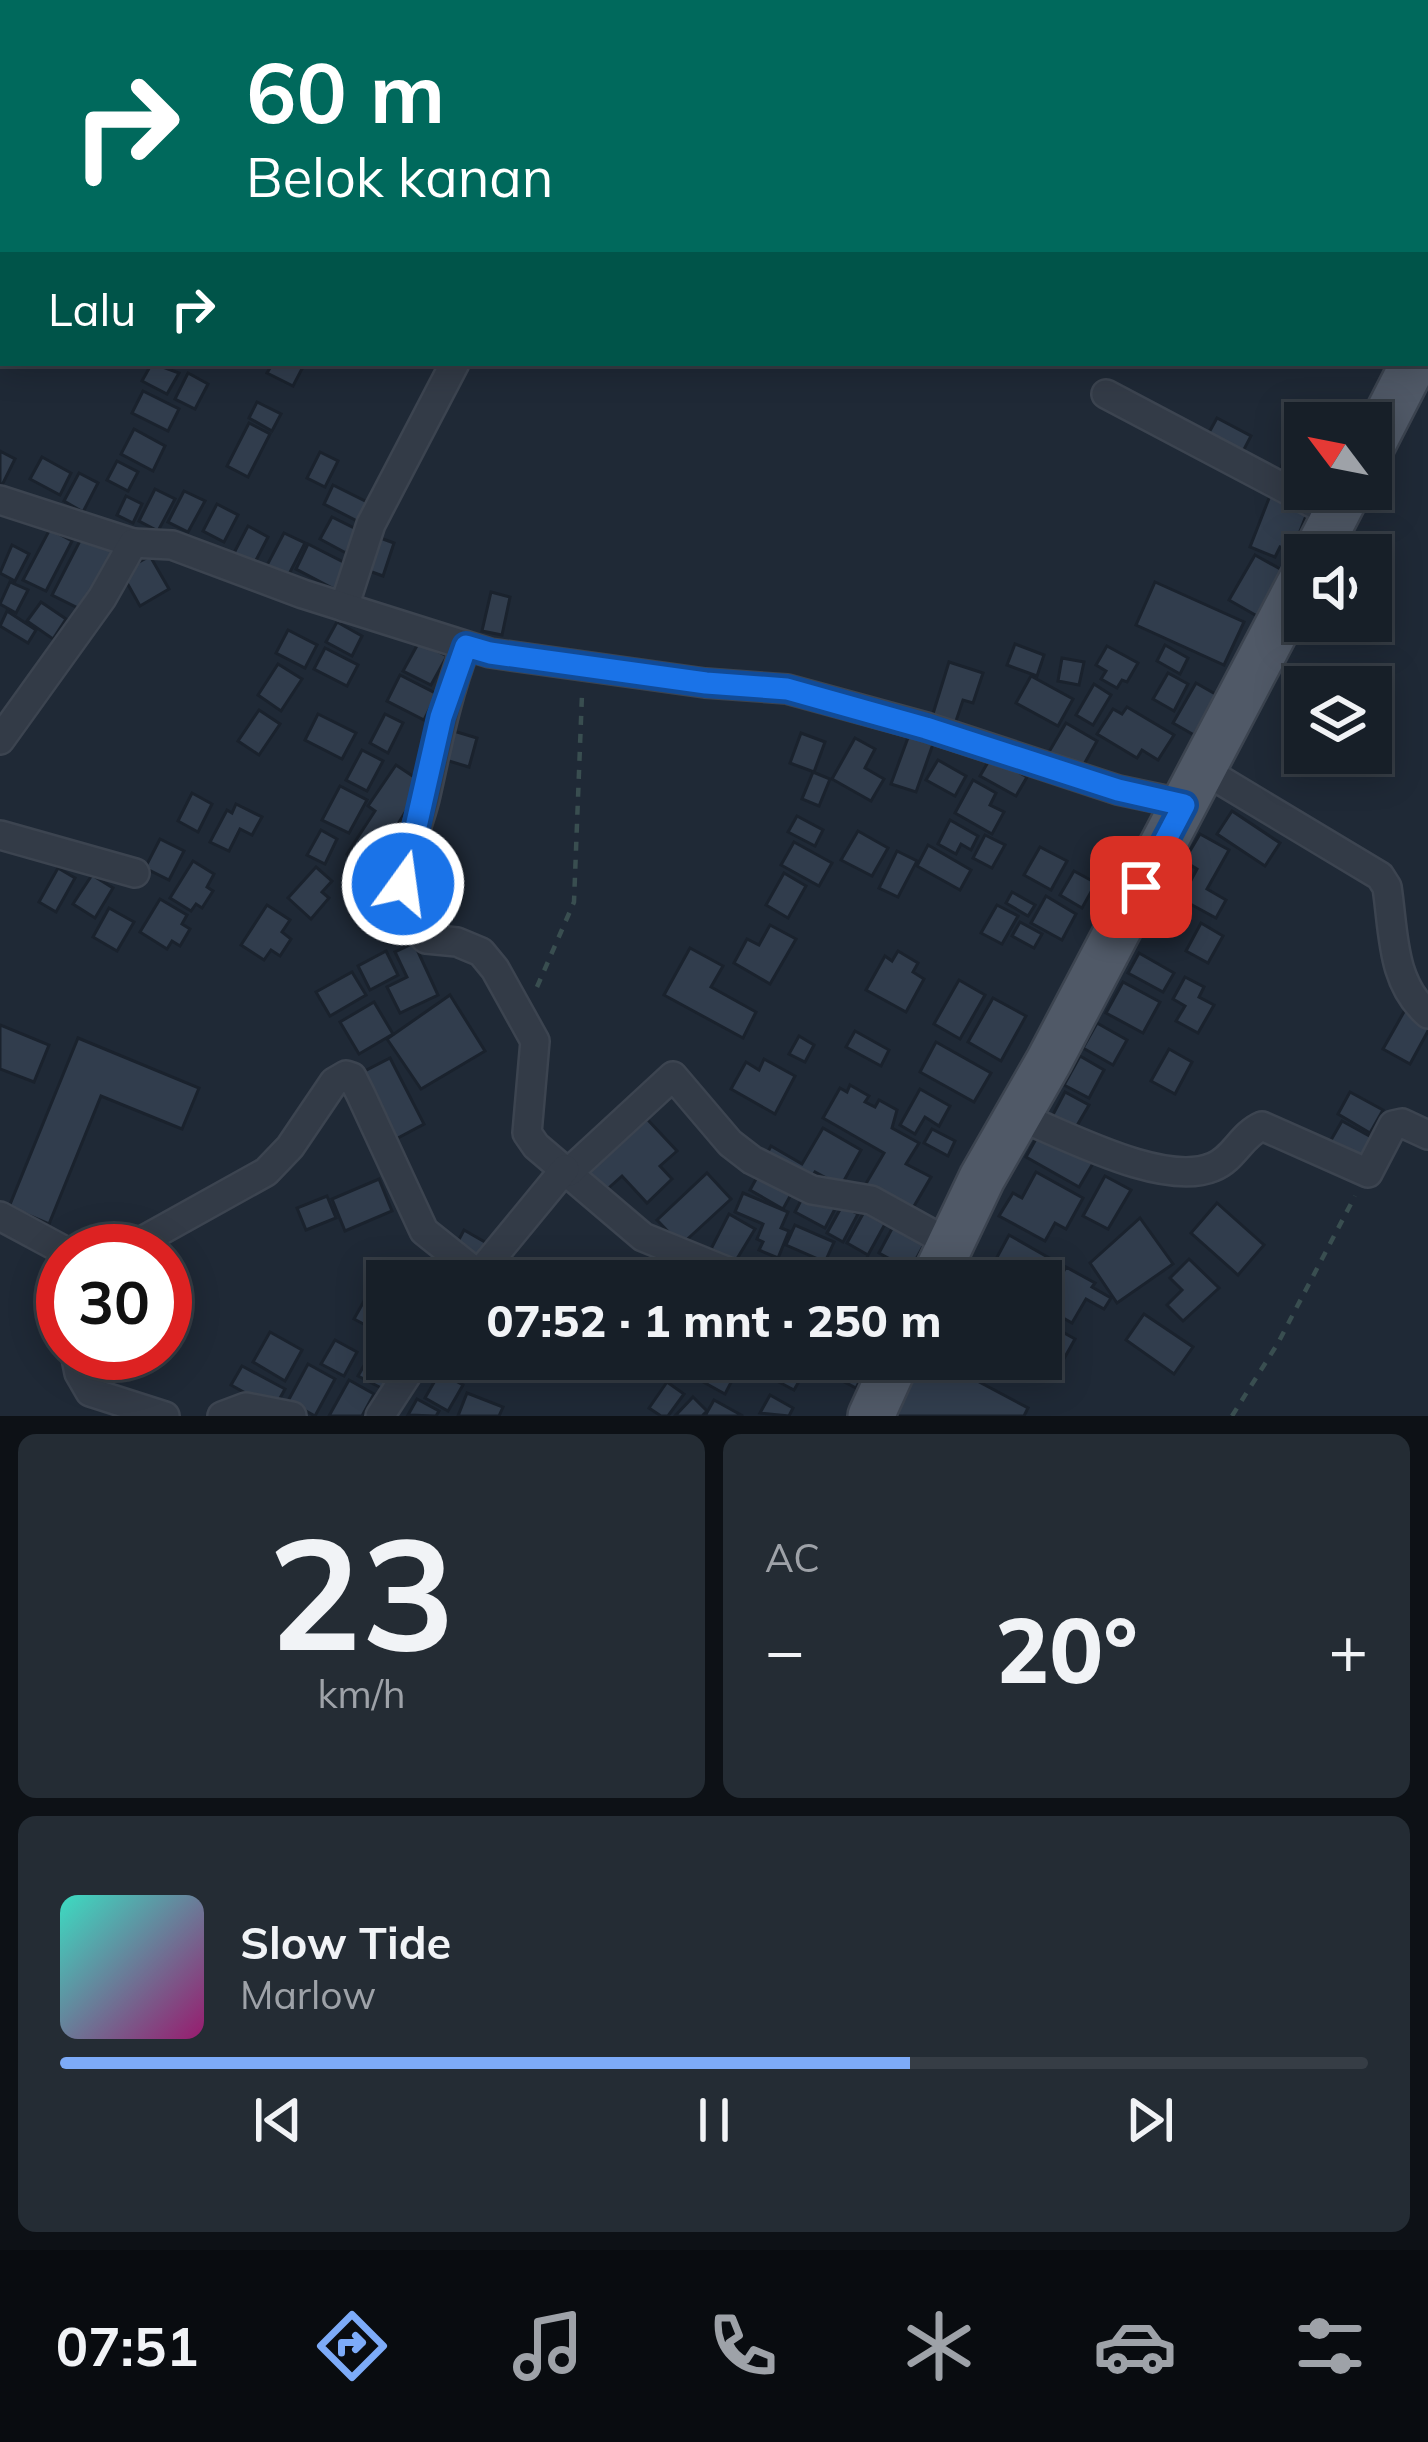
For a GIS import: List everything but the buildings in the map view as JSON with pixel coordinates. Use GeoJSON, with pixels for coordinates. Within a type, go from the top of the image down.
{"type":"FeatureCollection","features":[{"type":"Feature","properties":{"kind":"main road"},"geometry":{"type":"LineString","coordinates":[[1392,406],[1412,366]]}},
{"type":"Feature","properties":{"kind":"main road"},"geometry":{"type":"LineString","coordinates":[[942,1260],[1284,614]]}},
{"type":"Feature","properties":{"kind":"main road"},"geometry":{"type":"LineString","coordinates":[[871,1416],[887,1380]]}},
{"type":"Feature","properties":{"kind":"street"},"geometry":{"type":"LineString","coordinates":[[344,607],[371,524],[453,366]]}},
{"type":"Feature","properties":{"kind":"street"},"geometry":{"type":"LineString","coordinates":[[1106,394],[1333,520]]}},
{"type":"Feature","properties":{"kind":"street"},"geometry":{"type":"LineString","coordinates":[[0,500],[133,543],[172,545],[490,653],[787,689],[1118,790],[1193,787],[1380,877],[1387,887],[1403,985],[1428,1014]]}},
{"type":"Feature","properties":{"kind":"street"},"geometry":{"type":"LineString","coordinates":[[0,740],[102,598],[133,543]]}},
{"type":"Feature","properties":{"kind":"street"},"geometry":{"type":"LineString","coordinates":[[466,646],[441,717],[425,799],[406,862],[402,901],[406,915],[426,939],[457,942],[481,952],[535,1041],[527,1133],[536,1146],[643,1237],[699,1260]]}},
{"type":"Feature","properties":{"kind":"street"},"geometry":{"type":"LineString","coordinates":[[0,835],[135,874]]}},
{"type":"Feature","properties":{"kind":"street"},"geometry":{"type":"LineString","coordinates":[[173,1224],[266,1172],[290,1147],[334,1082],[346,1075],[362,1095],[424,1231],[456,1260]]}},
{"type":"Feature","properties":{"kind":"street"},"geometry":{"type":"LineString","coordinates":[[491,1260],[567,1170],[673,1076],[730,1143],[752,1160],[812,1190],[871,1200],[939,1260]]}},
{"type":"Feature","properties":{"kind":"street"},"geometry":{"type":"LineString","coordinates":[[1018,1116],[1187,1174],[1225,1162],[1252,1130],[1262,1126],[1368,1173],[1393,1125],[1402,1123],[1428,1135]]}},
{"type":"Feature","properties":{"kind":"street"},"geometry":{"type":"LineString","coordinates":[[0,1216],[36,1235]]}},
{"type":"Feature","properties":{"kind":"street"},"geometry":{"type":"LineString","coordinates":[[83,1380],[90,1392],[165,1416]]}},
{"type":"Feature","properties":{"kind":"street"},"geometry":{"type":"LineString","coordinates":[[380,1416],[403,1380]]}},
{"type":"Feature","properties":{"kind":"street"},"geometry":{"type":"LineString","coordinates":[[222,1416],[246,1407],[292,1416]]}},
{"type":"Feature","properties":{"kind":"path"},"geometry":{"type":"LineString","coordinates":[[523,1020],[574,902],[583,666]]}},
{"type":"Feature","properties":{"kind":"path"},"geometry":{"type":"LineString","coordinates":[[1232,1416],[1278,1343],[1368,1173]]}},
{"type":"Feature","properties":{"kind":"route"},"geometry":{"type":"LineString","coordinates":[[403,884],[441,717],[466,646],[706,683],[787,689],[1118,790],[1184,805],[1141,887]]}}]}
